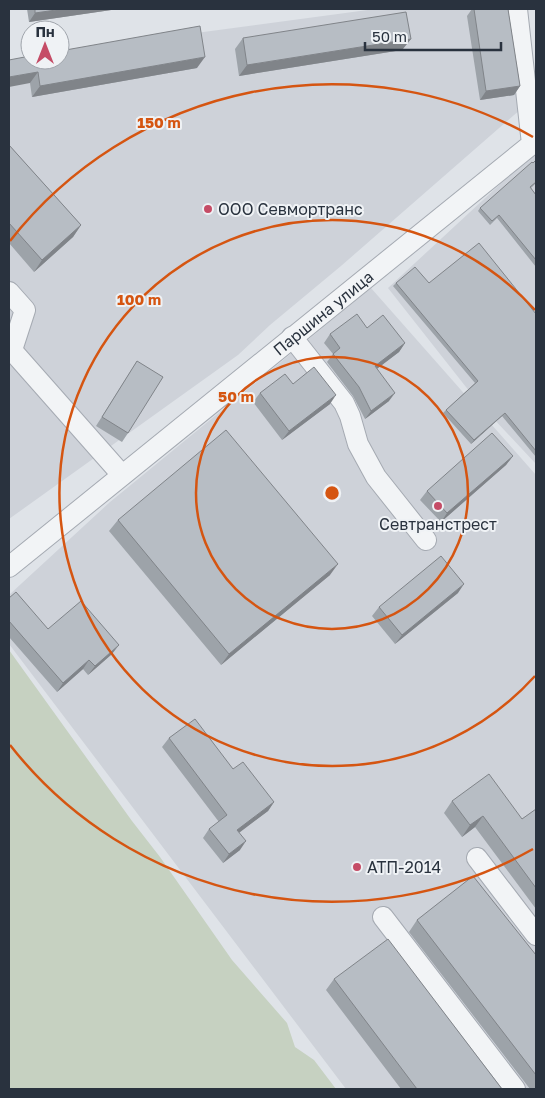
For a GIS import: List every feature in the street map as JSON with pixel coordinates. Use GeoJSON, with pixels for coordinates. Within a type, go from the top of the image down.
{"type":"FeatureCollection","features":[{"type":"Feature","properties":{"kind":"street","name":"Паршина улица"},"geometry":{"type":"LineString","coordinates":[[9,567],[532,144],[517,9]]}},
{"type":"Feature","properties":{"kind":"street"},"geometry":{"type":"LineString","coordinates":[[9,292],[25,310],[10,350],[122,474]]}},
{"type":"Feature","properties":{"kind":"street"},"geometry":{"type":"LineString","coordinates":[[292,337],[344,403],[358,444],[376,477],[426,540]]}},
{"type":"Feature","properties":{"kind":"street"},"geometry":{"type":"LineString","coordinates":[[477,858],[536,935]]}},
{"type":"Feature","properties":{"kind":"street"},"geometry":{"type":"LineString","coordinates":[[383,917],[515,1089]]}},
{"type":"Feature","properties":{"kind":"shaded area","name":"ООО Севмортранс"},"geometry":{"type":"Polygon","coordinates":[[[375,9],[507,9],[521,109],[341,266],[270,325],[238,355],[9,519],[9,66],[20,65],[20,70],[70,70],[70,58],[196,33],[375,9]]]}},
{"type":"Feature","properties":{"kind":"shaded area"},"geometry":{"type":"Polygon","coordinates":[[[536,151],[536,464],[477,401],[388,288],[536,151]]]}},
{"type":"Feature","properties":{"kind":"shaded area","name":"АТП-2014"},"geometry":{"type":"Polygon","coordinates":[[[371,288],[536,475],[536,1089],[346,1089],[9,644],[9,595],[110,502],[371,288]]]}},
{"type":"Feature","properties":{"kind":"green space"},"geometry":{"type":"Polygon","coordinates":[[[9,650],[160,857],[232,960],[287,1023],[295,1047],[314,1060],[336,1089],[9,1089],[9,650]]]}},
{"type":"Feature","properties":{"kind":"building"},"geometry":{"type":"Polygon","coordinates":[[[35,9],[63,9],[35,13],[35,9]]]}},
{"type":"Feature","properties":{"kind":"building"},"geometry":{"type":"Polygon","coordinates":[[[474,9],[508,9],[520,86],[486,91],[474,9]]]}},
{"type":"Feature","properties":{"kind":"building"},"geometry":{"type":"Polygon","coordinates":[[[406,12],[411,39],[247,65],[243,38],[406,12]]]}},
{"type":"Feature","properties":{"kind":"building"},"geometry":{"type":"Polygon","coordinates":[[[200,26],[205,57],[40,86],[38,72],[9,77],[9,60],[20,58],[20,70],[70,70],[70,49],[200,26]]]}},
{"type":"Feature","properties":{"kind":"building"},"geometry":{"type":"Polygon","coordinates":[[[9,145],[81,225],[42,260],[9,223],[9,145]]]}},
{"type":"Feature","properties":{"kind":"building"},"geometry":{"type":"Polygon","coordinates":[[[536,160],[536,182],[530,187],[536,195],[536,260],[499,215],[492,221],[480,208],[536,160]]]}},
{"type":"Feature","properties":{"kind":"building"},"geometry":{"type":"Polygon","coordinates":[[[479,243],[536,314],[536,451],[505,413],[474,440],[446,410],[478,381],[396,283],[415,267],[429,283],[479,243]]]}},
{"type":"Feature","properties":{"kind":"building"},"geometry":{"type":"Polygon","coordinates":[[[357,314],[367,328],[383,315],[405,343],[375,366],[395,393],[371,411],[359,387],[333,354],[340,348],[330,334],[357,314]]]}},
{"type":"Feature","properties":{"kind":"building"},"geometry":{"type":"Polygon","coordinates":[[[137,361],[163,377],[128,433],[102,417],[137,361]]]}},
{"type":"Feature","properties":{"kind":"building"},"geometry":{"type":"Polygon","coordinates":[[[314,367],[336,395],[289,431],[260,393],[285,374],[293,384],[314,367]]]}},
{"type":"Feature","properties":{"kind":"building"},"geometry":{"type":"Polygon","coordinates":[[[226,430],[338,564],[229,654],[118,520],[226,430]]]}},
{"type":"Feature","properties":{"kind":"building"},"geometry":{"type":"Polygon","coordinates":[[[492,433],[513,456],[447,513],[427,491],[492,433]]]}},
{"type":"Feature","properties":{"kind":"building"},"geometry":{"type":"Polygon","coordinates":[[[441,556],[464,584],[402,635],[379,607],[441,556]]]}},
{"type":"Feature","properties":{"kind":"building"},"geometry":{"type":"Polygon","coordinates":[[[16,592],[48,629],[81,601],[119,645],[95,666],[89,660],[63,683],[9,621],[9,598],[16,592]]]}},
{"type":"Feature","properties":{"kind":"building"},"geometry":{"type":"Polygon","coordinates":[[[195,719],[233,769],[243,762],[274,802],[237,830],[246,841],[229,854],[209,829],[227,815],[169,738],[195,719]]]}},
{"type":"Feature","properties":{"kind":"building"},"geometry":{"type":"Polygon","coordinates":[[[489,774],[522,819],[536,809],[536,888],[483,816],[470,825],[452,801],[489,774]]]}},
{"type":"Feature","properties":{"kind":"building"},"geometry":{"type":"Polygon","coordinates":[[[473,876],[536,955],[536,1075],[417,920],[473,876]]]}},
{"type":"Feature","properties":{"kind":"building"},"geometry":{"type":"Polygon","coordinates":[[[388,939],[502,1089],[417,1089],[334,979],[388,939]]]}},
{"type":"Feature","properties":{"kind":"place","name":"ООО Севмортранс"},"geometry":{"type":"Point","coordinates":[208,209]}},
{"type":"Feature","properties":{"kind":"place","name":"Севтранстрест"},"geometry":{"type":"Point","coordinates":[438,506]}},
{"type":"Feature","properties":{"kind":"place","name":"АТП-2014"},"geometry":{"type":"Point","coordinates":[357,867]}}]}
